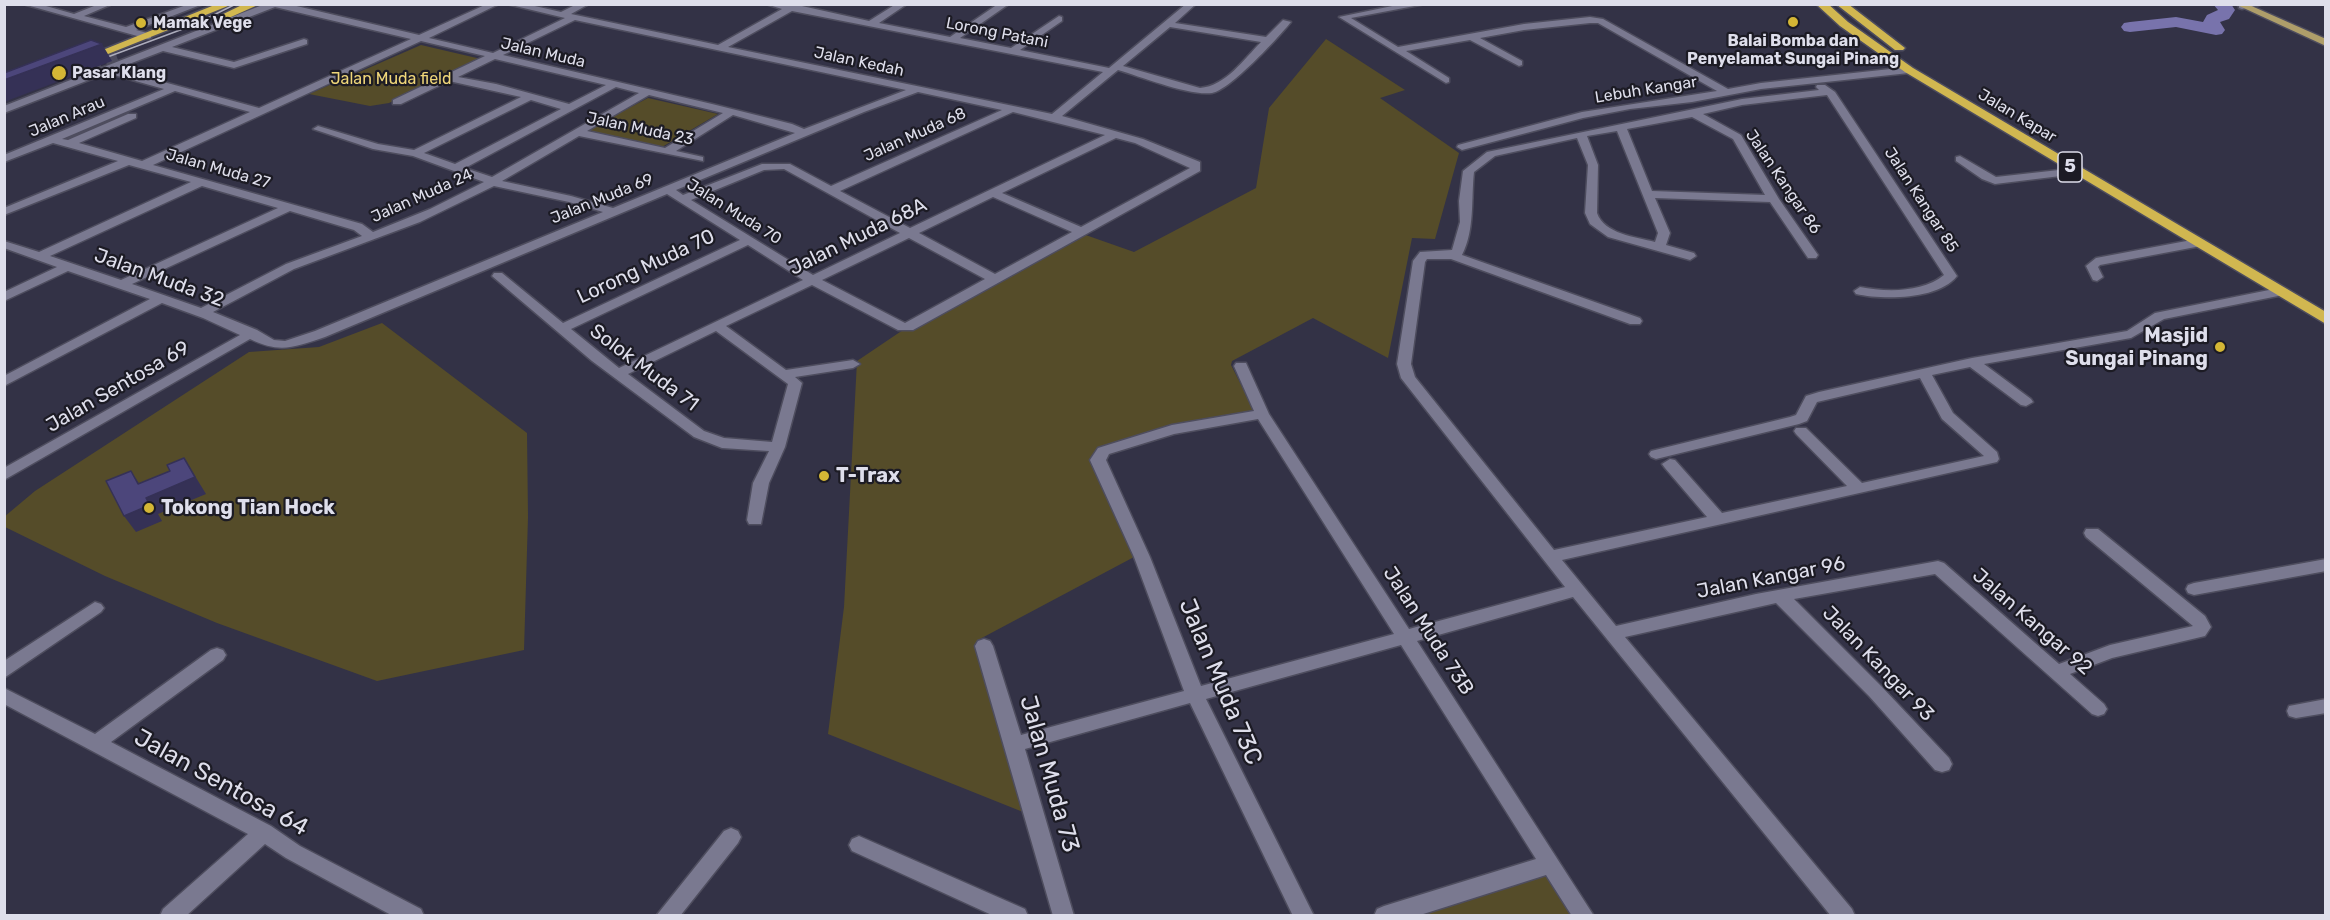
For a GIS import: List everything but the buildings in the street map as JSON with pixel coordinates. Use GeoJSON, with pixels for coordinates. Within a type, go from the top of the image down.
{"type":"FeatureCollection","features":[{"type":"Feature","properties":{"kind":"highway"},"geometry":{"type":"LineString","coordinates":[[71,64],[228,4]]}},
{"type":"Feature","properties":{"kind":"highway"},"geometry":{"type":"LineString","coordinates":[[118,57],[255,4]]}},
{"type":"Feature","properties":{"kind":"highway","name":"Jalan Kapar"},"geometry":{"type":"LineString","coordinates":[[1821,4],[1869,43],[1909,70],[2325,319]]}},
{"type":"Feature","properties":{"kind":"highway","name":"Jalan Kapar"},"geometry":{"type":"LineString","coordinates":[[1841,4],[1888,41],[1985,107],[2325,309]]}},
{"type":"Feature","properties":{"kind":"main road"},"geometry":{"type":"LineString","coordinates":[[2241,5],[2325,43]]}},
{"type":"Feature","properties":{"kind":"street"},"geometry":{"type":"LineString","coordinates":[[27,4],[148,36]]}},
{"type":"Feature","properties":{"kind":"street"},"geometry":{"type":"LineString","coordinates":[[74,17],[108,4]]}},
{"type":"Feature","properties":{"kind":"street"},"geometry":{"type":"LineString","coordinates":[[128,30],[199,4]]}},
{"type":"Feature","properties":{"kind":"street"},"geometry":{"type":"LineString","coordinates":[[4,110],[274,4]]}},
{"type":"Feature","properties":{"kind":"street","name":"Jalan Muda"},"geometry":{"type":"LineString","coordinates":[[274,4],[788,126],[804,134]]}},
{"type":"Feature","properties":{"kind":"street"},"geometry":{"type":"LineString","coordinates":[[143,165],[495,4]]}},
{"type":"Feature","properties":{"kind":"street","name":"Jalan Kedah"},"geometry":{"type":"LineString","coordinates":[[511,4],[1054,118],[1156,147],[1196,164],[1196,169],[1082,232]]}},
{"type":"Feature","properties":{"kind":"street"},"geometry":{"type":"LineString","coordinates":[[397,102],[492,57],[585,4]]}},
{"type":"Feature","properties":{"kind":"street","name":"Lorong Patani"},"geometry":{"type":"LineString","coordinates":[[770,4],[794,6],[951,40],[1114,69],[1209,91],[1226,83],[1286,22]]}},
{"type":"Feature","properties":{"kind":"street"},"geometry":{"type":"LineString","coordinates":[[870,24],[903,4]]}},
{"type":"Feature","properties":{"kind":"street"},"geometry":{"type":"LineString","coordinates":[[951,40],[1005,4]]}},
{"type":"Feature","properties":{"kind":"street"},"geometry":{"type":"LineString","coordinates":[[1054,118],[1192,4]]}},
{"type":"Feature","properties":{"kind":"street"},"geometry":{"type":"LineString","coordinates":[[1421,4],[1343,17],[1446,80]]}},
{"type":"Feature","properties":{"kind":"street"},"geometry":{"type":"LineString","coordinates":[[2241,5],[2260,4]]}},
{"type":"Feature","properties":{"kind":"street"},"geometry":{"type":"LineString","coordinates":[[719,48],[794,6]]}},
{"type":"Feature","properties":{"kind":"street"},"geometry":{"type":"LineString","coordinates":[[1012,52],[1059,19]]}},
{"type":"Feature","properties":{"kind":"street"},"geometry":{"type":"LineString","coordinates":[[1397,50],[1543,24],[1600,21],[1726,92]]}},
{"type":"Feature","properties":{"kind":"street"},"geometry":{"type":"LineString","coordinates":[[1167,24],[1268,40]]}},
{"type":"Feature","properties":{"kind":"street"},"geometry":{"type":"LineString","coordinates":[[1470,36],[1519,63]]}},
{"type":"Feature","properties":{"kind":"street"},"geometry":{"type":"LineString","coordinates":[[162,48],[234,65],[304,42]]}},
{"type":"Feature","properties":{"kind":"street"},"geometry":{"type":"LineString","coordinates":[[107,70],[262,111]]}},
{"type":"Feature","properties":{"kind":"street","name":"Lebuh Kangar"},"geometry":{"type":"LineString","coordinates":[[1462,147],[1582,115],[1726,92],[1909,70]]}},
{"type":"Feature","properties":{"kind":"street"},"geometry":{"type":"LineString","coordinates":[[448,78],[531,96],[570,108]]}},
{"type":"Feature","properties":{"kind":"street"},"geometry":{"type":"LineString","coordinates":[[1811,82],[1830,92]]}},
{"type":"Feature","properties":{"kind":"street"},"geometry":{"type":"LineString","coordinates":[[458,167],[613,85]]}},
{"type":"Feature","properties":{"kind":"street","name":"Jalan Arau"},"geometry":{"type":"LineString","coordinates":[[4,159],[174,88]]}},
{"type":"Feature","properties":{"kind":"street","name":"Jalan Muda 69"},"geometry":{"type":"LineString","coordinates":[[300,342],[860,110],[917,89]]}},
{"type":"Feature","properties":{"kind":"street","name":"Jalan Arau"},"geometry":{"type":"LineString","coordinates":[[69,144],[189,92]]}},
{"type":"Feature","properties":{"kind":"street","name":"Jalan Muda 24"},"geometry":{"type":"LineString","coordinates":[[201,313],[261,280],[303,261],[372,237],[453,203],[495,182],[575,132],[647,92]]}},
{"type":"Feature","properties":{"kind":"street"},"geometry":{"type":"LineString","coordinates":[[1452,255],[1458,252],[1466,222],[1465,201],[1469,171],[1491,154],[1772,97],[1830,92]]}},
{"type":"Feature","properties":{"kind":"street","name":"Jalan Kangar 85"},"geometry":{"type":"LineString","coordinates":[[1830,92],[1951,276],[1947,282],[1935,286],[1882,295],[1860,291]]}},
{"type":"Feature","properties":{"kind":"street"},"geometry":{"type":"LineString","coordinates":[[416,153],[531,96]]}},
{"type":"Feature","properties":{"kind":"street","name":"Jalan Muda 68"},"geometry":{"type":"LineString","coordinates":[[830,191],[1012,109]]}},
{"type":"Feature","properties":{"kind":"street"},"geometry":{"type":"LineString","coordinates":[[667,152],[730,112]]}},
{"type":"Feature","properties":{"kind":"street","name":"Jalan Kangar 86"},"geometry":{"type":"LineString","coordinates":[[1693,113],[1737,137],[1773,199],[1812,255]]}},
{"type":"Feature","properties":{"kind":"street"},"geometry":{"type":"LineString","coordinates":[[1621,128],[1664,233],[1659,248]]}},
{"type":"Feature","properties":{"kind":"street"},"geometry":{"type":"LineString","coordinates":[[318,129],[377,147],[416,153],[495,182],[571,199],[614,212]]}},
{"type":"Feature","properties":{"kind":"street","name":"Jalan Muda 23"},"geometry":{"type":"LineString","coordinates":[[575,132],[699,159]]}},
{"type":"Feature","properties":{"kind":"street","name":"Jalan Muda 68A"},"geometry":{"type":"LineString","coordinates":[[619,373],[1114,134]]}},
{"type":"Feature","properties":{"kind":"street"},"geometry":{"type":"LineString","coordinates":[[1581,134],[1593,165],[1591,213],[1594,222],[1612,234],[1690,256]]}},
{"type":"Feature","properties":{"kind":"street","name":"Jalan Muda 27"},"geometry":{"type":"LineString","coordinates":[[52,139],[358,227],[372,237]]}},
{"type":"Feature","properties":{"kind":"street"},"geometry":{"type":"LineString","coordinates":[[1960,159],[1986,177],[1995,180],[2077,171]]}},
{"type":"Feature","properties":{"kind":"street"},"geometry":{"type":"LineString","coordinates":[[4,212],[128,161]]}},
{"type":"Feature","properties":{"kind":"street"},"geometry":{"type":"LineString","coordinates":[[683,200],[762,167],[786,166],[994,279],[1082,232]]}},
{"type":"Feature","properties":{"kind":"street"},"geometry":{"type":"LineString","coordinates":[[40,256],[201,182]]}},
{"type":"Feature","properties":{"kind":"street","name":"Jalan Muda 70"},"geometry":{"type":"LineString","coordinates":[[668,190],[812,280],[903,327],[912,325],[994,279]]}},
{"type":"Feature","properties":{"kind":"street"},"geometry":{"type":"LineString","coordinates":[[993,193],[1082,232]]}},
{"type":"Feature","properties":{"kind":"street"},"geometry":{"type":"LineString","coordinates":[[1648,194],[1773,199]]}},
{"type":"Feature","properties":{"kind":"street"},"geometry":{"type":"LineString","coordinates":[[121,285],[289,207]]}},
{"type":"Feature","properties":{"kind":"street","name":"Lorong Muda 70"},"geometry":{"type":"LineString","coordinates":[[561,329],[748,241]]}},
{"type":"Feature","properties":{"kind":"street"},"geometry":{"type":"LineString","coordinates":[[2097,277],[2092,266],[2096,262],[2197,243]]}},
{"type":"Feature","properties":{"kind":"street","name":"Jalan Muda 32"},"geometry":{"type":"LineString","coordinates":[[4,244],[201,313],[277,345],[300,342]]}},
{"type":"Feature","properties":{"kind":"street"},"geometry":{"type":"LineString","coordinates":[[1635,321],[1452,255],[1424,255],[1419,261],[1404,372],[1577,590],[1845,915]]}},
{"type":"Feature","properties":{"kind":"street"},"geometry":{"type":"LineString","coordinates":[[4,297],[68,266]]}},
{"type":"Feature","properties":{"kind":"street","name":"Solok Muda 71"},"geometry":{"type":"LineString","coordinates":[[501,278],[561,329],[709,440],[778,447]]}},
{"type":"Feature","properties":{"kind":"street"},"geometry":{"type":"LineString","coordinates":[[1656,454],[1794,421],[1802,418],[1811,399],[1972,362],[2131,334],[2160,315],[2279,292]]}},
{"type":"Feature","properties":{"kind":"street"},"geometry":{"type":"LineString","coordinates":[[4,382],[160,299]]}},
{"type":"Feature","properties":{"kind":"street"},"geometry":{"type":"LineString","coordinates":[[717,326],[795,383],[778,447],[761,483],[755,520]]}},
{"type":"Feature","properties":{"kind":"street","name":"Jalan Sentosa 69"},"geometry":{"type":"LineString","coordinates":[[4,475],[252,333]]}},
{"type":"Feature","properties":{"kind":"street"},"geometry":{"type":"LineString","coordinates":[[1972,362],[2026,402]]}},
{"type":"Feature","properties":{"kind":"street"},"geometry":{"type":"LineString","coordinates":[[785,374],[853,364]]}},
{"type":"Feature","properties":{"kind":"street","name":"Jalan Muda 73B"},"geometry":{"type":"LineString","coordinates":[[1241,366],[1262,414],[1584,915]]}},
{"type":"Feature","properties":{"kind":"street"},"geometry":{"type":"LineString","coordinates":[[1551,557],[1993,458],[1947,416],[1924,372]]}},
{"type":"Feature","properties":{"kind":"street","name":"Jalan Muda 73C"},"geometry":{"type":"LineString","coordinates":[[1262,414],[1172,430],[1103,451],[1098,456],[1100,465],[1143,557],[1195,695],[1304,915]]}},
{"type":"Feature","properties":{"kind":"street"},"geometry":{"type":"LineString","coordinates":[[1801,431],[1859,489]]}},
{"type":"Feature","properties":{"kind":"street"},"geometry":{"type":"LineString","coordinates":[[1670,464],[1719,520]]}},
{"type":"Feature","properties":{"kind":"street"},"geometry":{"type":"LineString","coordinates":[[2058,671],[2110,652],[2199,630],[2202,627],[2199,621],[2092,533]]}},
{"type":"Feature","properties":{"kind":"street"},"geometry":{"type":"LineString","coordinates":[[2194,589],[2325,565]]}},
{"type":"Feature","properties":{"kind":"street","name":"Jalan Kangar 92"},"geometry":{"type":"LineString","coordinates":[[1938,567],[2058,671],[2098,709]]}},
{"type":"Feature","properties":{"kind":"street","name":"Jalan Kangar 96"},"geometry":{"type":"LineString","coordinates":[[1613,633],[1780,596],[1938,567]]}},
{"type":"Feature","properties":{"kind":"street"},"geometry":{"type":"LineString","coordinates":[[1016,744],[1577,590]]}},
{"type":"Feature","properties":{"kind":"street","name":"Jalan Kangar 93"},"geometry":{"type":"LineString","coordinates":[[1780,596],[1875,691],[1942,764]]}},
{"type":"Feature","properties":{"kind":"street"},"geometry":{"type":"LineString","coordinates":[[4,671],[95,608]]}},
{"type":"Feature","properties":{"kind":"street","name":"Jalan Muda 73"},"geometry":{"type":"LineString","coordinates":[[984,646],[1016,744],[1034,817],[1064,915]]}},
{"type":"Feature","properties":{"kind":"street"},"geometry":{"type":"LineString","coordinates":[[96,743],[217,655]]}},
{"type":"Feature","properties":{"kind":"street","name":"Jalan Sentosa 64"},"geometry":{"type":"LineString","coordinates":[[4,694],[264,832],[293,852],[414,915]]}},
{"type":"Feature","properties":{"kind":"street"},"geometry":{"type":"LineString","coordinates":[[2296,711],[2325,706]]}},
{"type":"Feature","properties":{"kind":"street"},"geometry":{"type":"LineString","coordinates":[[178,914],[264,832]]}},
{"type":"Feature","properties":{"kind":"street"},"geometry":{"type":"LineString","coordinates":[[666,915],[731,837]]}},
{"type":"Feature","properties":{"kind":"street"},"geometry":{"type":"LineString","coordinates":[[858,844],[1018,915]]}},
{"type":"Feature","properties":{"kind":"street"},"geometry":{"type":"LineString","coordinates":[[1384,915],[1551,864]]}},
{"type":"Feature","properties":{"kind":"green space"},"geometry":{"type":"Polygon","coordinates":[[[1326,39],[1405,90],[1380,98],[1459,153],[1435,239],[1412,238],[1388,358],[1313,318],[1232,361],[1231,365],[1254,410],[1103,449],[1097,461],[1134,557],[978,640],[1033,816],[828,734],[844,607],[857,361],[900,332],[1080,233],[1134,252],[1256,188],[1269,108],[1326,39]]]}},
{"type":"Feature","properties":{"kind":"green space","name":"Jalan Muda field"},"geometry":{"type":"Polygon","coordinates":[[[421,45],[481,59],[389,103],[370,106],[309,94],[421,45]]]}},
{"type":"Feature","properties":{"kind":"green space"},"geometry":{"type":"Polygon","coordinates":[[[648,98],[718,114],[662,147],[585,131],[648,98]]]}},
{"type":"Feature","properties":{"kind":"green space"},"geometry":{"type":"Polygon","coordinates":[[[382,323],[527,433],[528,517],[524,650],[377,681],[217,623],[105,576],[5,527],[4,517],[35,491],[249,352],[319,347],[382,323]]]}},
{"type":"Feature","properties":{"kind":"green space"},"geometry":{"type":"Polygon","coordinates":[[[1551,864],[1584,916],[1384,916],[1551,864]]]}},
{"type":"Feature","properties":{"kind":"waterway"},"geometry":{"type":"LineString","coordinates":[[2130,27],[2176,22],[2216,30],[2211,24],[2213,19],[2223,15],[2227,10],[2221,4]]}},
{"type":"Feature","properties":{"kind":"tunnel"},"geometry":{"type":"LineString","coordinates":[[89,68],[119,57]]}},
{"type":"Feature","properties":{"kind":"tram line"},"geometry":{"type":"LineString","coordinates":[[94,62],[191,26],[236,4]]}},
{"type":"Feature","properties":{"kind":"place","name":"Balai Bomba dan Penyelamat Sungai Pinang"},"geometry":{"type":"Point","coordinates":[1793,22]}},
{"type":"Feature","properties":{"kind":"place","name":"Mamak Vege"},"geometry":{"type":"Point","coordinates":[141,23]}},
{"type":"Feature","properties":{"kind":"place","name":"Pasar Klang"},"geometry":{"type":"Point","coordinates":[59,73]}},
{"type":"Feature","properties":{"kind":"place","name":"Masjid Sungai Pinang"},"geometry":{"type":"Point","coordinates":[2220,347]}},
{"type":"Feature","properties":{"kind":"place","name":"T-Trax"},"geometry":{"type":"Point","coordinates":[824,476]}},
{"type":"Feature","properties":{"kind":"place","name":"Tokong Tian Hock"},"geometry":{"type":"Point","coordinates":[149,508]}}]}
